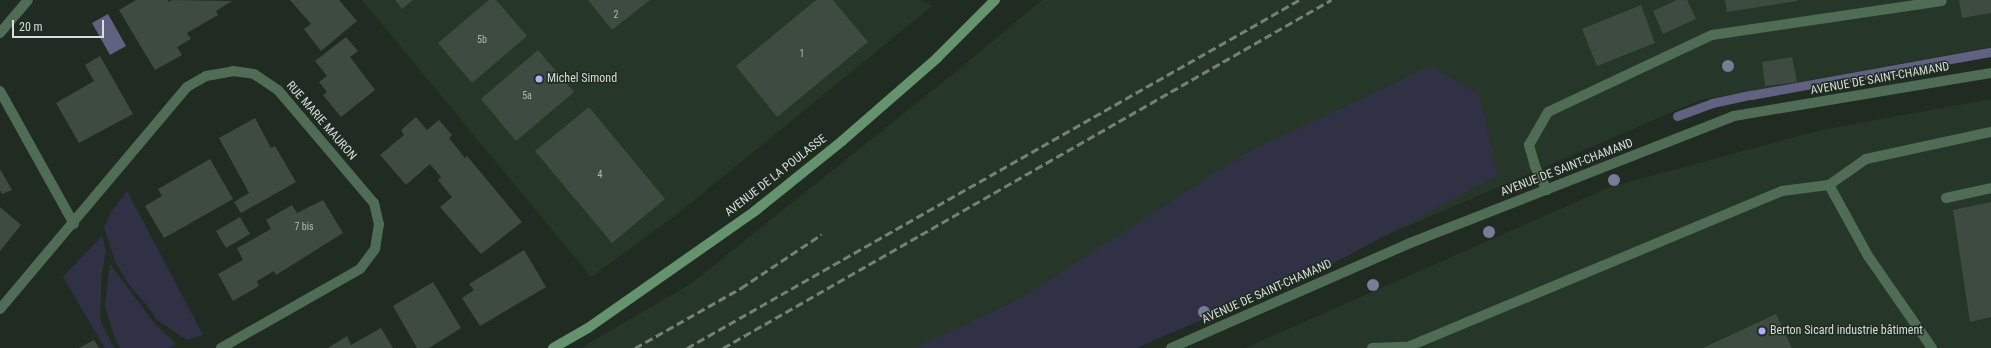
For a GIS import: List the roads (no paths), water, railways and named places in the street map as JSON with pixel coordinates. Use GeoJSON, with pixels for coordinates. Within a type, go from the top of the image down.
{"type":"FeatureCollection","features":[{"type":"Feature","properties":{"kind":"street"},"geometry":{"type":"LineString","coordinates":[[0,33],[28,0]]}},
{"type":"Feature","properties":{"kind":"street","name":"AVENUE DE LA POULASSE"},"geometry":{"type":"LineString","coordinates":[[553,348],[588,328],[755,211],[842,141],[937,58],[995,0]]}},
{"type":"Feature","properties":{"kind":"street"},"geometry":{"type":"LineString","coordinates":[[1547,190],[1535,166],[1529,144],[1548,112],[1712,35],[1941,0]]}},
{"type":"Feature","properties":{"kind":"street","name":"RUE MARIE MAURON"},"geometry":{"type":"LineString","coordinates":[[0,309],[74,224],[187,87],[206,76],[233,71],[254,74],[278,90],[374,203],[379,224],[375,249],[360,269],[220,348]]}},
{"type":"Feature","properties":{"kind":"street","name":"AVENUE DE SAINT-CHAMAND"},"geometry":{"type":"LineString","coordinates":[[1171,348],[1410,243],[1734,116],[1991,73]]}},
{"type":"Feature","properties":{"kind":"street"},"geometry":{"type":"LineString","coordinates":[[0,91],[74,224]]}},
{"type":"Feature","properties":{"kind":"street"},"geometry":{"type":"LineString","coordinates":[[1372,348],[1405,348],[1782,191],[1829,185],[1866,159],[1991,132]]}},
{"type":"Feature","properties":{"kind":"street"},"geometry":{"type":"LineString","coordinates":[[1829,185],[1868,256],[1932,348]]}},
{"type":"Feature","properties":{"kind":"street"},"geometry":{"type":"LineString","coordinates":[[1946,198],[1991,188]]}},
{"type":"Feature","properties":{"kind":"waterway"},"geometry":{"type":"LineString","coordinates":[[1677,116],[1712,103],[1751,95],[1991,52]]}},
{"type":"Feature","properties":{"kind":"railway"},"geometry":{"type":"LineString","coordinates":[[687,348],[1299,0]]}},
{"type":"Feature","properties":{"kind":"railway"},"geometry":{"type":"LineString","coordinates":[[723,348],[1331,0]]}},
{"type":"Feature","properties":{"kind":"railway"},"geometry":{"type":"LineString","coordinates":[[635,348],[741,288],[822,234]]}},
{"type":"Feature","properties":{"kind":"place","name":"Michel Simond"},"geometry":{"type":"Point","coordinates":[539,79]}},
{"type":"Feature","properties":{"kind":"place","name":"Berton Sicard industrie bâtiment"},"geometry":{"type":"Point","coordinates":[1762,331]}}]}
